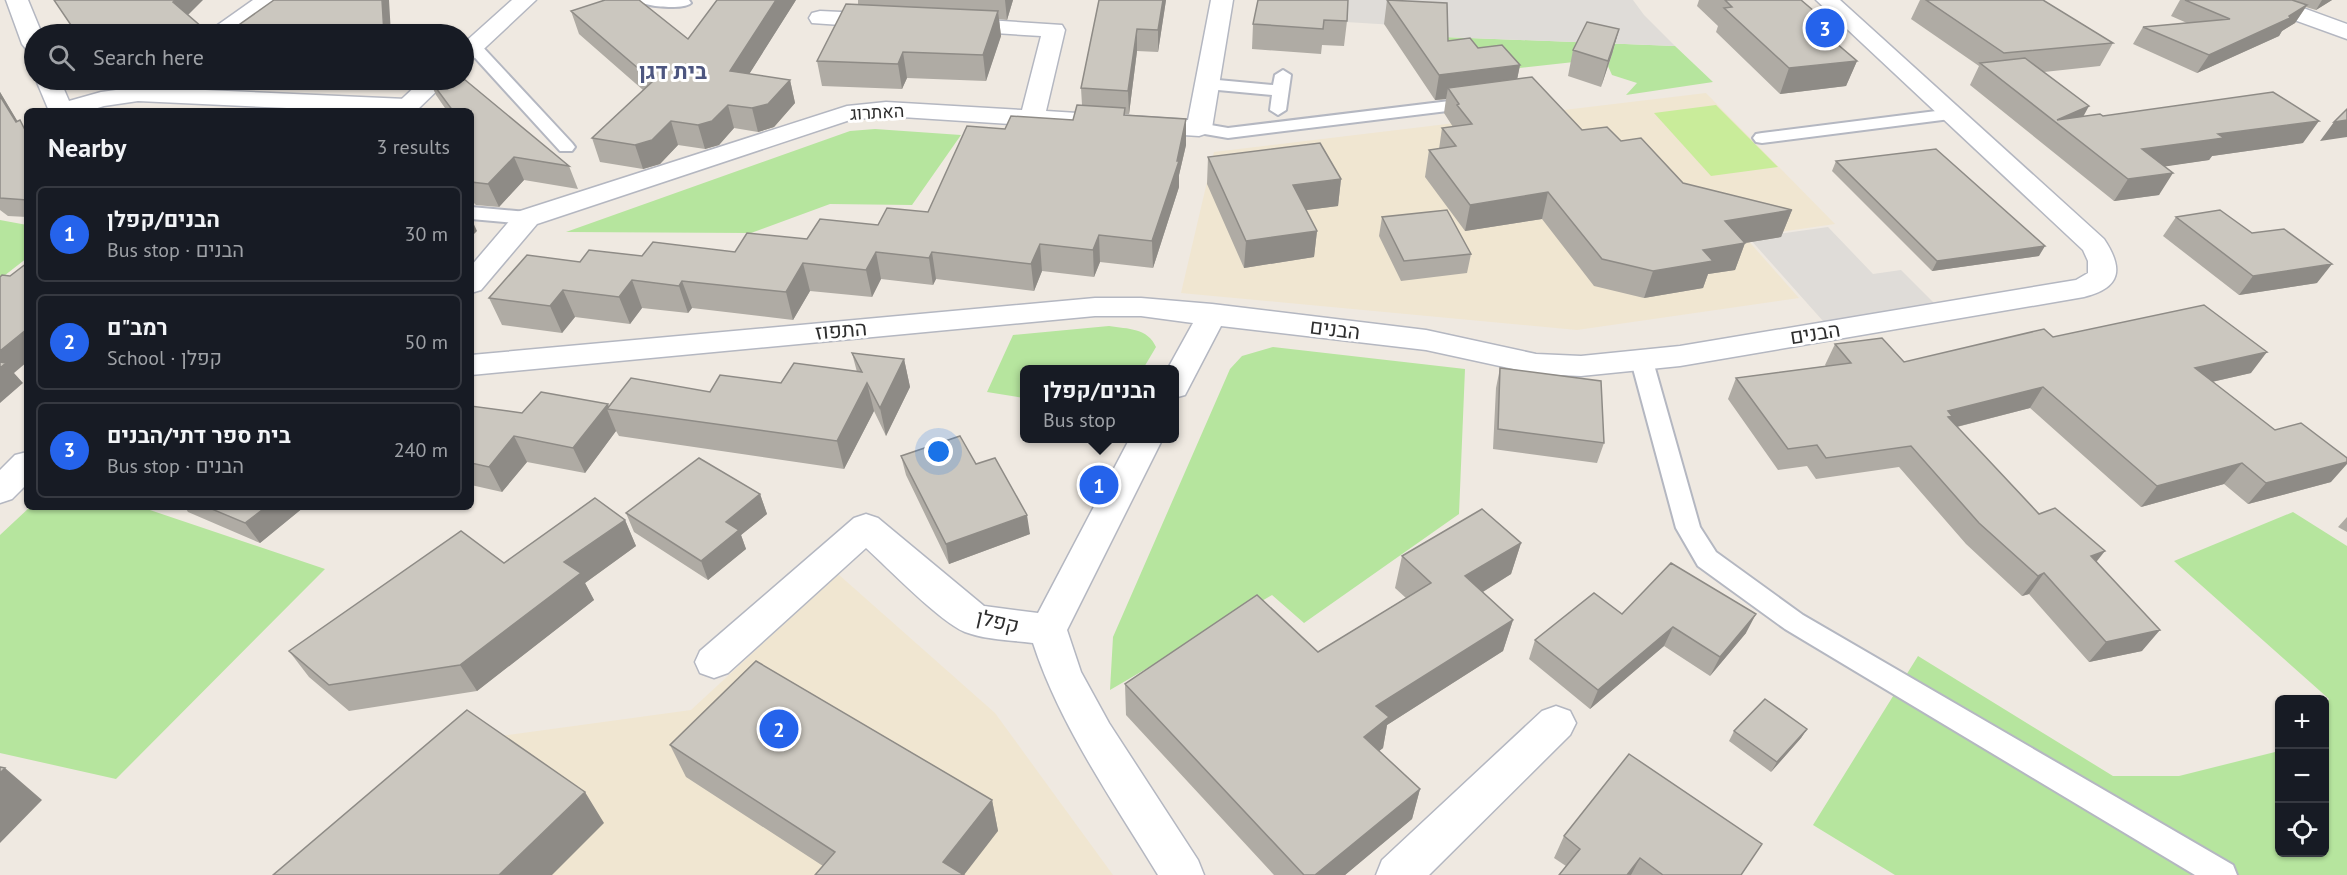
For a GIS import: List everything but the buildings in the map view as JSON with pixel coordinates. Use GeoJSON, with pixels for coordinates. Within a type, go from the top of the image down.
{"type":"FeatureCollection","features":[{"type":"Feature","properties":{"kind":"street"},"geometry":{"type":"LineString","coordinates":[[17,0],[26,24]]}},
{"type":"Feature","properties":{"kind":"street"},"geometry":{"type":"LineString","coordinates":[[234,24],[267,0]]}},
{"type":"Feature","properties":{"kind":"street"},"geometry":{"type":"LineString","coordinates":[[474,45],[525,0]]}},
{"type":"Feature","properties":{"kind":"street"},"geometry":{"type":"LineString","coordinates":[[1199,128],[1222,0]]}},
{"type":"Feature","properties":{"kind":"street","name":"הבנים"},"geometry":{"type":"LineString","coordinates":[[1212,314],[1426,340],[1536,364],[1581,366],[1642,361],[1944,313],[2084,288],[2101,278],[2105,267],[2094,244],[1827,0]]}},
{"type":"Feature","properties":{"kind":"street"},"geometry":{"type":"LineString","coordinates":[[2261,0],[2347,32]]}},
{"type":"Feature","properties":{"kind":"street"},"geometry":{"type":"LineString","coordinates":[[820,18],[902,22]]}},
{"type":"Feature","properties":{"kind":"street"},"geometry":{"type":"LineString","coordinates":[[937,24],[1053,30],[1032,118]]}},
{"type":"Feature","properties":{"kind":"street"},"geometry":{"type":"LineString","coordinates":[[53,90],[61,108]]}},
{"type":"Feature","properties":{"kind":"street"},"geometry":{"type":"LineString","coordinates":[[72,108],[136,90]]}},
{"type":"Feature","properties":{"kind":"street"},"geometry":{"type":"LineString","coordinates":[[183,90],[392,108]]}},
{"type":"Feature","properties":{"kind":"street"},"geometry":{"type":"LineString","coordinates":[[405,108],[425,90]]}},
{"type":"Feature","properties":{"kind":"street","name":"האתרוג"},"geometry":{"type":"LineString","coordinates":[[527,218],[847,113],[886,109],[1199,128]]}},
{"type":"Feature","properties":{"kind":"street"},"geometry":{"type":"LineString","coordinates":[[474,280],[527,218]]}},
{"type":"Feature","properties":{"kind":"street","name":"התפוז"},"geometry":{"type":"LineString","coordinates":[[474,365],[1095,306],[1141,307],[1212,314]]}},
{"type":"Feature","properties":{"kind":"street"},"geometry":{"type":"LineString","coordinates":[[1179,377],[1212,314]]}},
{"type":"Feature","properties":{"kind":"street"},"geometry":{"type":"LineString","coordinates":[[1048,630],[1144,443]]}},
{"type":"Feature","properties":{"kind":"street"},"geometry":{"type":"LineString","coordinates":[[0,490],[24,467]]}},
{"type":"Feature","properties":{"kind":"street","name":"קפלן"},"geometry":{"type":"LineString","coordinates":[[714,662],[866,527],[953,604],[975,620],[1048,630],[1064,675],[1095,735],[1182,875]]}},
{"type":"Feature","properties":{"kind":"street"},"geometry":{"type":"LineString","coordinates":[[1398,875],[1556,723]]}},
{"type":"Feature","properties":{"kind":"lane"},"geometry":{"type":"LineString","coordinates":[[644,0],[684,3]]}},
{"type":"Feature","properties":{"kind":"lane"},"geometry":{"type":"LineString","coordinates":[[474,56],[566,147]]}},
{"type":"Feature","properties":{"kind":"lane"},"geometry":{"type":"LineString","coordinates":[[1207,84],[1282,83],[1278,110]]}},
{"type":"Feature","properties":{"kind":"lane"},"geometry":{"type":"LineString","coordinates":[[1199,128],[1228,133],[1496,100]]}},
{"type":"Feature","properties":{"kind":"lane"},"geometry":{"type":"LineString","coordinates":[[1762,138],[1952,114]]}},
{"type":"Feature","properties":{"kind":"lane"},"geometry":{"type":"LineString","coordinates":[[474,213],[527,218]]}},
{"type":"Feature","properties":{"kind":"lane"},"geometry":{"type":"LineString","coordinates":[[1642,361],[1688,528],[1707,559],[1794,622],[2222,875]]}},
{"type":"Feature","properties":{"kind":"shaded area"},"geometry":{"type":"Polygon","coordinates":[[[1348,0],[1633,0],[1644,15],[1675,46],[1444,37],[1443,28],[1346,22],[1348,0]]]}},
{"type":"Feature","properties":{"kind":"shaded area"},"geometry":{"type":"Polygon","coordinates":[[[1706,93],[1835,224],[1745,237],[1799,298],[1577,330],[1181,293],[1214,152],[1706,93]]]}},
{"type":"Feature","properties":{"kind":"shaded area"},"geometry":{"type":"Polygon","coordinates":[[[1828,227],[1873,274],[1901,270],[1944,313],[1831,330],[1749,238],[1828,227]]]}},
{"type":"Feature","properties":{"kind":"shaded area"},"geometry":{"type":"Polygon","coordinates":[[[838,574],[995,713],[1113,875],[294,875],[436,745],[691,710],[838,574]]]}},
{"type":"Feature","properties":{"kind":"green space"},"geometry":{"type":"Polygon","coordinates":[[[1444,37],[1675,46],[1713,82],[1626,95],[1637,83],[1612,75],[1608,66],[1612,54],[1574,62],[1474,73],[1444,37]]]}},
{"type":"Feature","properties":{"kind":"green space"},"geometry":{"type":"Polygon","coordinates":[[[1716,105],[1778,167],[1711,176],[1654,113],[1716,105]]]}},
{"type":"Feature","properties":{"kind":"green space"},"geometry":{"type":"Polygon","coordinates":[[[875,129],[961,135],[912,205],[830,204],[751,233],[566,232],[850,131],[875,129]]]}},
{"type":"Feature","properties":{"kind":"green space"},"geometry":{"type":"Polygon","coordinates":[[[0,220],[24,224],[24,260],[0,279],[0,220]]]}},
{"type":"Feature","properties":{"kind":"green space"},"geometry":{"type":"Polygon","coordinates":[[[1109,326],[1137,330],[1148,336],[1156,347],[1145,365],[1020,365],[1020,397],[987,392],[1013,335],[1109,326]]]}},
{"type":"Feature","properties":{"kind":"green space"},"geometry":{"type":"Polygon","coordinates":[[[1273,347],[1465,369],[1459,514],[1304,623],[1272,595],[1110,690],[1113,637],[1230,369],[1242,356],[1273,347]]]}},
{"type":"Feature","properties":{"kind":"green space"},"geometry":{"type":"Polygon","coordinates":[[[27,510],[150,510],[325,569],[116,779],[0,753],[0,535],[27,510]]]}},
{"type":"Feature","properties":{"kind":"green space"},"geometry":{"type":"Polygon","coordinates":[[[2293,512],[2347,546],[2347,875],[1895,875],[1813,825],[1918,656],[2113,776],[2179,776],[2275,752],[2275,857],[2329,857],[2329,695],[2325,695],[2174,561],[2293,512]]]}},
{"type":"Feature","properties":{"kind":"place","name":"בית ספר דתי/הבנים"},"geometry":{"type":"Point","coordinates":[1825,28]}},
{"type":"Feature","properties":{"kind":"place","name":"הבנים/קפלן"},"geometry":{"type":"Point","coordinates":[1099,485]}},
{"type":"Feature","properties":{"kind":"place","name":"רמב\"ם"},"geometry":{"type":"Point","coordinates":[779,729]}},
{"type":"Feature","properties":{"kind":"district","name":"בית דגן"},"geometry":{"type":"Point","coordinates":[673,71]}}]}
